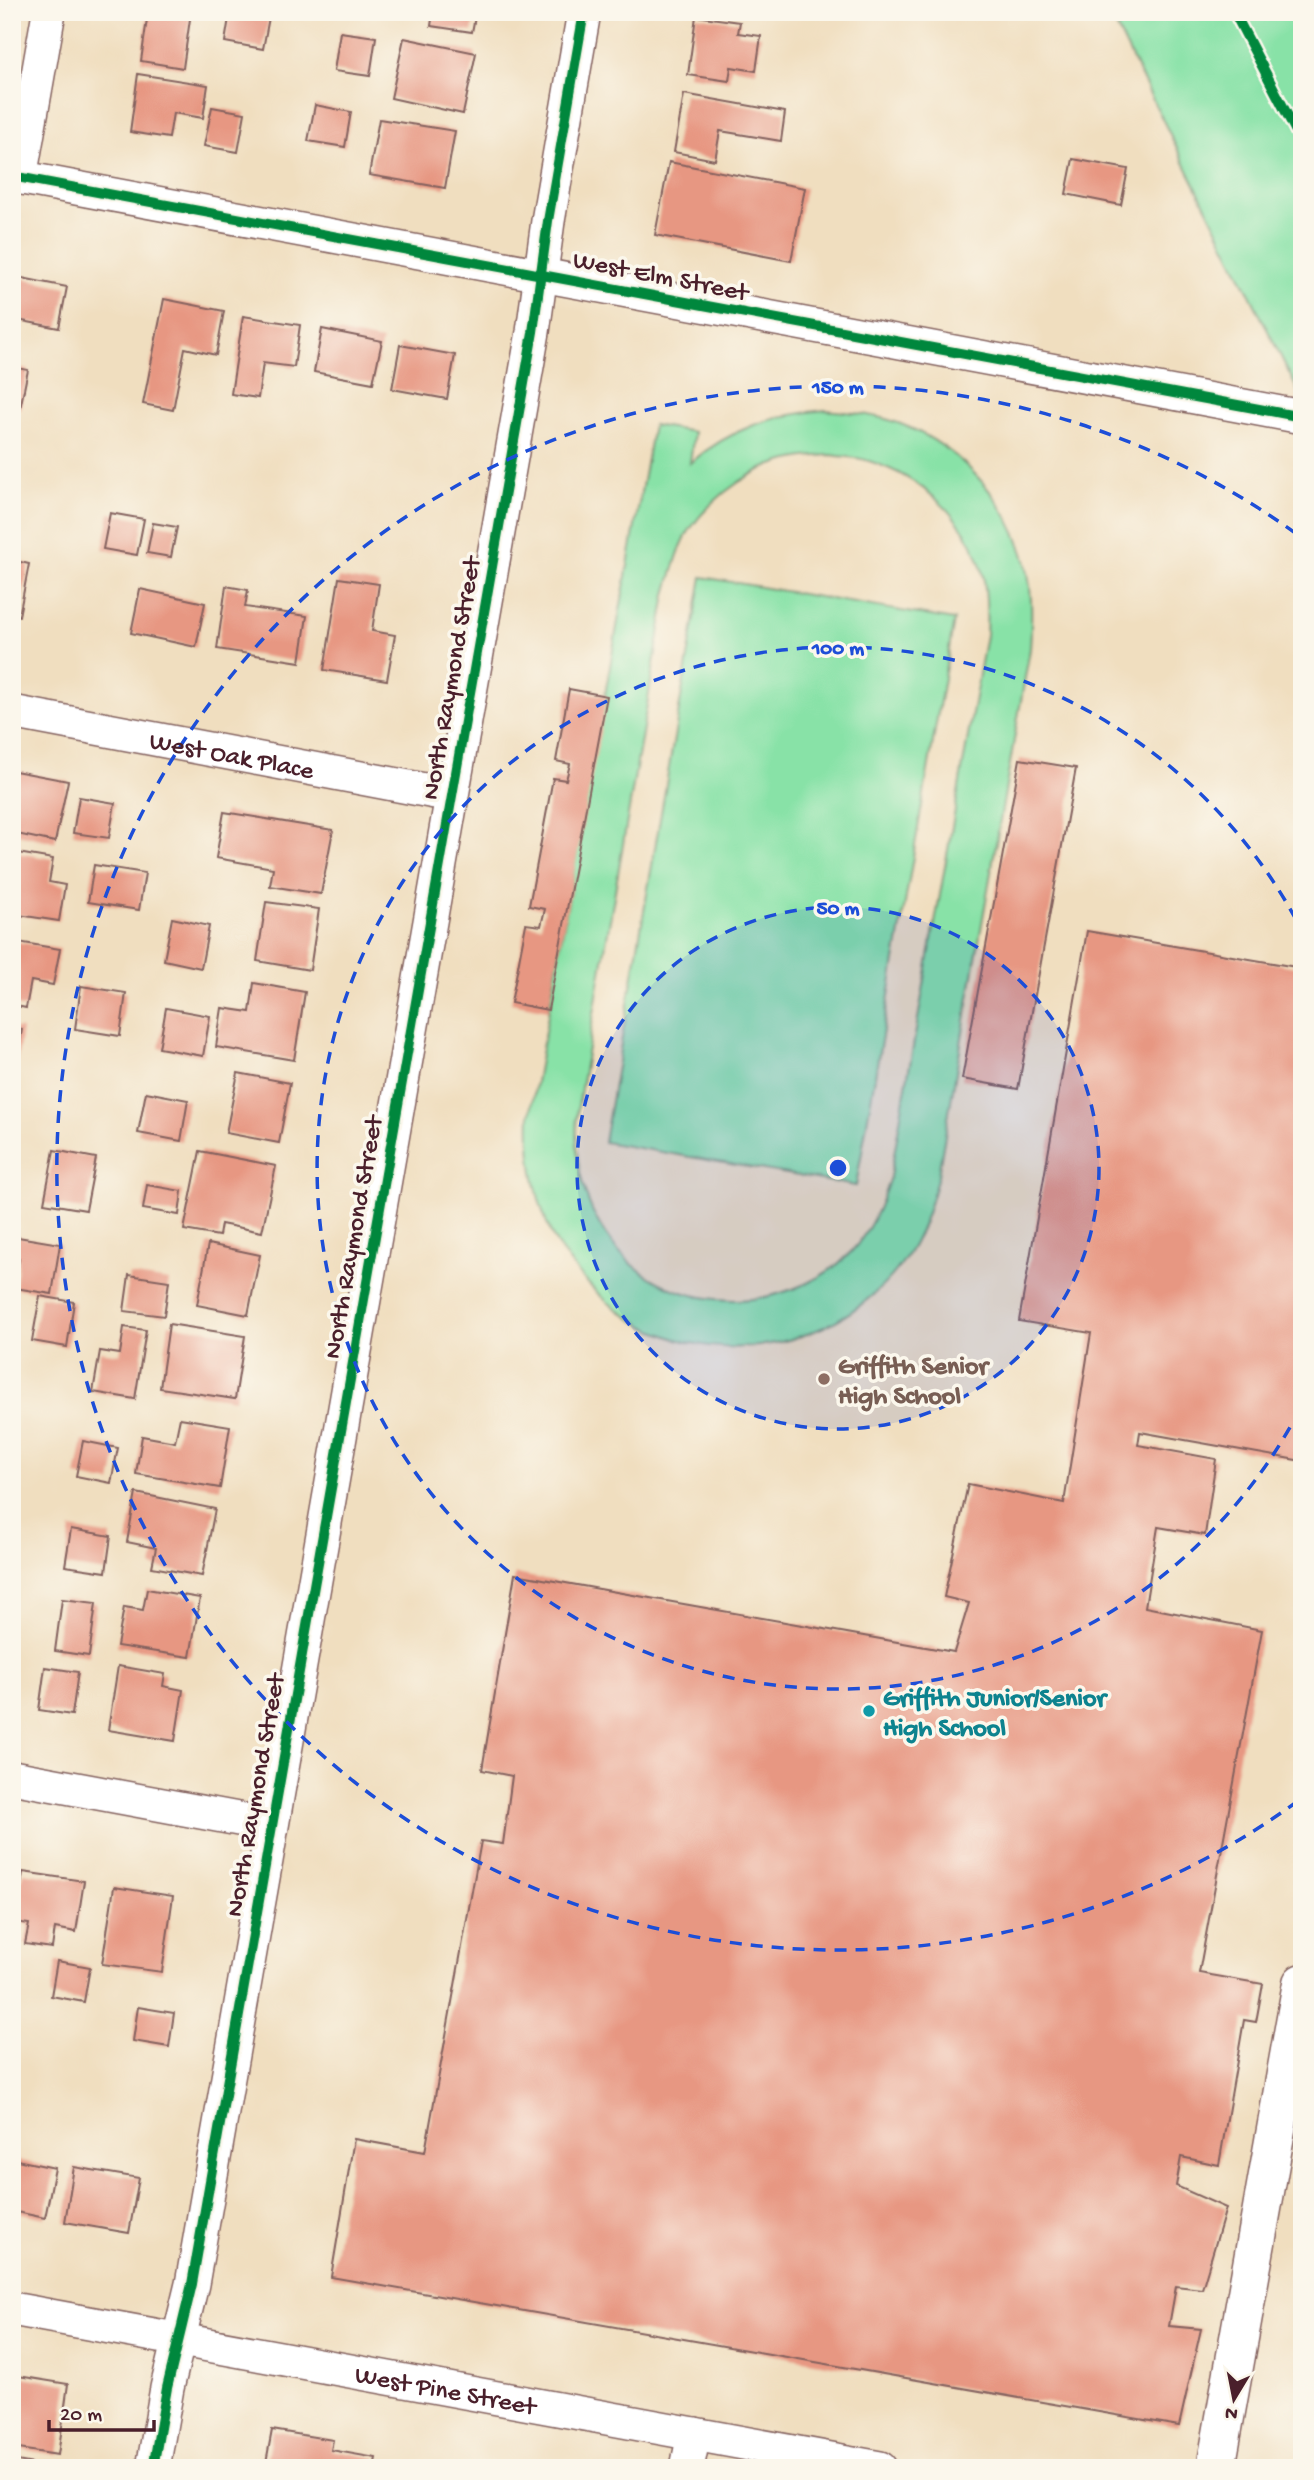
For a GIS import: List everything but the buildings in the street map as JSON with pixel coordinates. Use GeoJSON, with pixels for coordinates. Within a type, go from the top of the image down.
{"type":"FeatureCollection","features":[{"type":"Feature","properties":{"kind":"street"},"geometry":{"type":"LineString","coordinates":[[16,177],[50,12]]}},
{"type":"Feature","properties":{"kind":"street","name":"North Raymond Street"},"geometry":{"type":"LineString","coordinates":[[153,2468],[167,2388],[191,2284],[531,346],[540,275],[584,12]]}},
{"type":"Feature","properties":{"kind":"street","name":"West Elm Street"},"geometry":{"type":"LineString","coordinates":[[16,177],[1302,416]]}},
{"type":"Feature","properties":{"kind":"street","name":"West Oak Place"},"geometry":{"type":"LineString","coordinates":[[12,712],[451,795]]}},
{"type":"Feature","properties":{"kind":"street"},"geometry":{"type":"LineString","coordinates":[[12,1777],[271,1825]]}},
{"type":"Feature","properties":{"kind":"street"},"geometry":{"type":"LineString","coordinates":[[1216,2468],[1302,1983]]}},
{"type":"Feature","properties":{"kind":"street","name":"West Pine Street"},"geometry":{"type":"LineString","coordinates":[[12,2309],[880,2468]]}},
{"type":"Feature","properties":{"kind":"street"},"geometry":{"type":"LineString","coordinates":[[687,2468],[694,2434]]}},
{"type":"Feature","properties":{"kind":"green space"},"geometry":{"type":"Polygon","coordinates":[[[1109,12],[1302,12],[1302,399],[1109,12]]]}},
{"type":"Feature","properties":{"kind":"green space"},"geometry":{"type":"Polygon","coordinates":[[[825,410],[889,420],[933,440],[972,471],[1002,509],[1023,553],[1030,589],[1030,649],[938,1175],[920,1232],[909,1253],[883,1285],[836,1321],[810,1333],[779,1342],[748,1347],[717,1347],[659,1333],[631,1319],[606,1301],[570,1263],[552,1235],[537,1191],[530,1147],[530,1116],[653,425],[694,432],[690,463],[737,432],[787,415],[825,410]],[[831,455],[783,461],[738,482],[701,515],[686,535],[679,551],[666,594],[578,1106],[577,1146],[583,1184],[596,1218],[616,1248],[642,1272],[673,1289],[710,1298],[752,1299],[779,1294],[806,1284],[830,1270],[851,1252],[870,1226],[879,1207],[890,1177],[986,635],[982,570],[975,551],[953,516],[923,489],[888,468],[869,461],[831,455]]]}},
{"type":"Feature","properties":{"kind":"green space"},"geometry":{"type":"Polygon","coordinates":[[[702,577],[954,620],[856,1186],[604,1142],[702,577]]]}},
{"type":"Feature","properties":{"kind":"cycle path"},"geometry":{"type":"LineString","coordinates":[[153,2468],[167,2388],[192,2284],[533,332],[548,221],[584,12]]}},
{"type":"Feature","properties":{"kind":"cycle path"},"geometry":{"type":"LineString","coordinates":[[1234,12],[1302,143]]}},
{"type":"Feature","properties":{"kind":"cycle path"},"geometry":{"type":"LineString","coordinates":[[12,176],[1302,417]]}},
{"type":"Feature","properties":{"kind":"place","name":"Griffith Senior High School"},"geometry":{"type":"Point","coordinates":[824,1379]}},
{"type":"Feature","properties":{"kind":"place","name":"Griffith Junior/Senior High School"},"geometry":{"type":"Point","coordinates":[869,1711]}}]}
